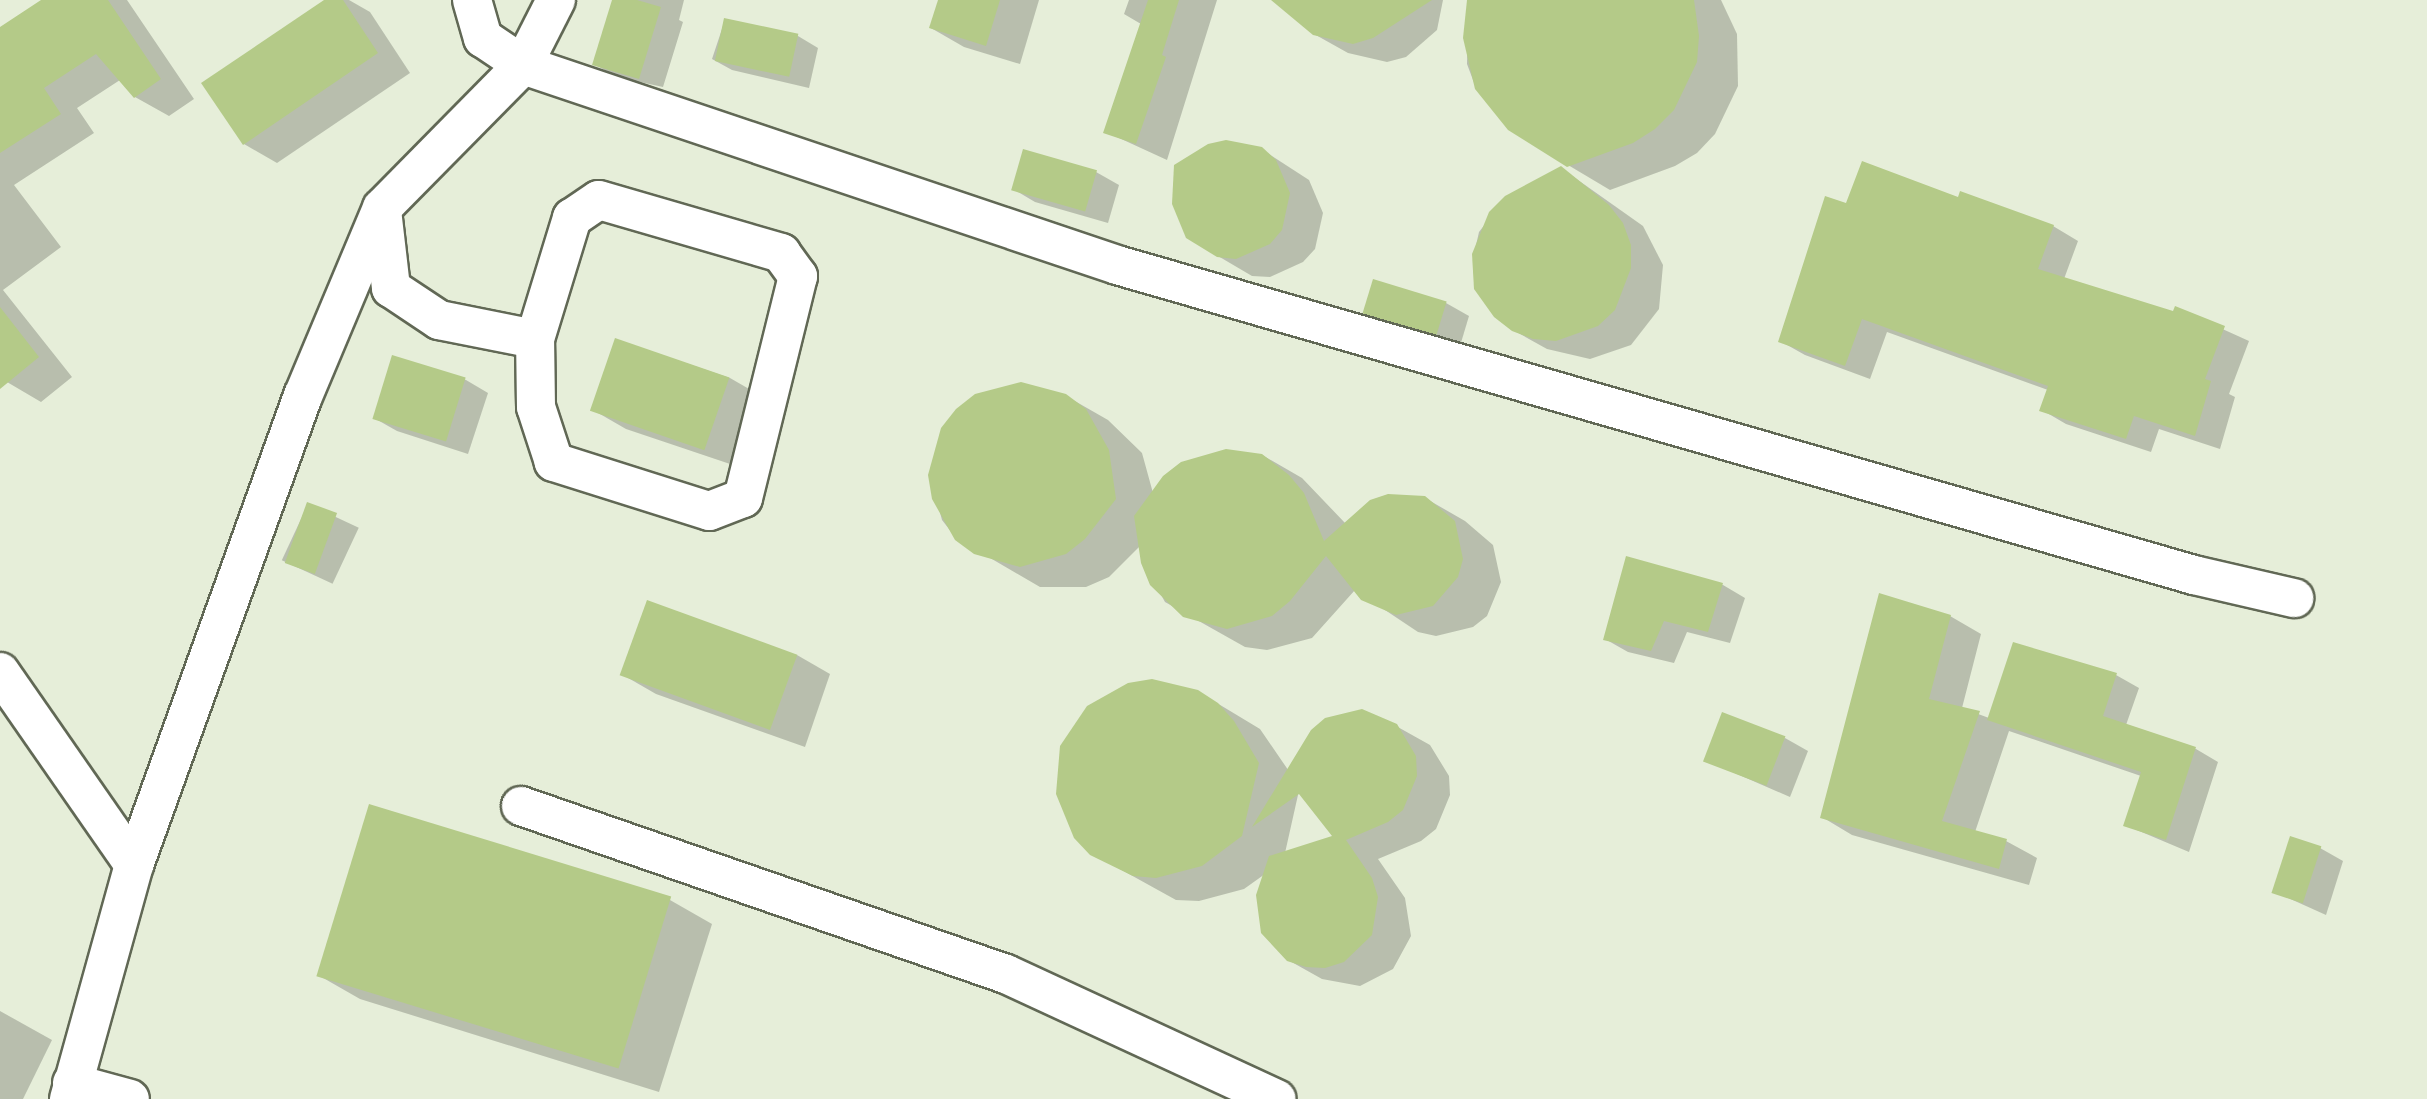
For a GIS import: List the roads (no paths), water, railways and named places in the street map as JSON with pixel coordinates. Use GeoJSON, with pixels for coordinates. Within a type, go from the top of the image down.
{"type":"FeatureCollection","features":[{"type":"Feature","properties":{"kind":"street"},"geometry":{"type":"LineString","coordinates":[[472,0],[484,38],[523,65],[1118,265],[2194,575],[2294,598]]}},
{"type":"Feature","properties":{"kind":"street"},"geometry":{"type":"LineString","coordinates":[[130,1099],[68,1094],[134,865],[303,397],[382,208],[523,65],[556,0]]}},
{"type":"Feature","properties":{"kind":"street"},"geometry":{"type":"LineString","coordinates":[[599,200],[781,253],[798,276],[743,498],[709,511],[554,462],[536,407],[535,339],[572,218],[599,200]]}},
{"type":"Feature","properties":{"kind":"street"},"geometry":{"type":"LineString","coordinates":[[382,208],[391,288],[439,320],[535,339]]}},
{"type":"Feature","properties":{"kind":"street"},"geometry":{"type":"LineString","coordinates":[[3,684],[134,865]]}},
{"type":"Feature","properties":{"kind":"street"},"geometry":{"type":"LineString","coordinates":[[521,806],[1006,974],[1276,1099]]}}]}
